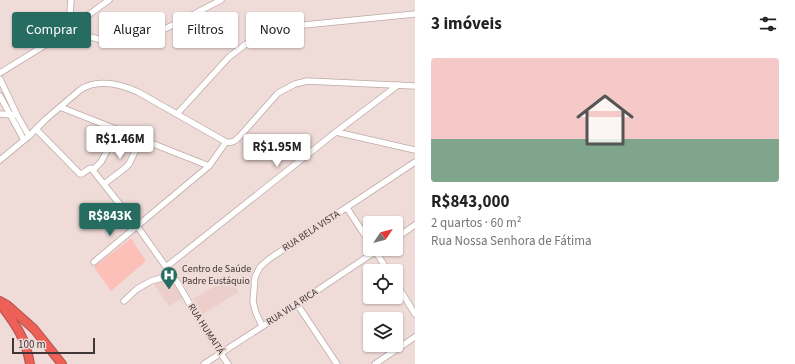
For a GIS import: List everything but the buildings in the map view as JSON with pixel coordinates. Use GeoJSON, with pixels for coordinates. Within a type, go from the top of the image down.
{"type":"FeatureCollection","features":[{"type":"Feature","properties":{"kind":"highway"},"geometry":{"type":"LineString","coordinates":[[0,302],[23,338],[30,364]]}},
{"type":"Feature","properties":{"kind":"highway"},"geometry":{"type":"LineString","coordinates":[[0,302],[6,305],[34,329],[62,364]]}},
{"type":"Feature","properties":{"kind":"street"},"geometry":{"type":"LineString","coordinates":[[70,12],[71,0]]}},
{"type":"Feature","properties":{"kind":"street"},"geometry":{"type":"LineString","coordinates":[[91,14],[109,0]]}},
{"type":"Feature","properties":{"kind":"street"},"geometry":{"type":"LineString","coordinates":[[91,37],[102,40],[124,41],[154,34],[221,0]]}},
{"type":"Feature","properties":{"kind":"street"},"geometry":{"type":"LineString","coordinates":[[177,114],[229,57],[246,44],[263,34],[294,26],[415,14]]}},
{"type":"Feature","properties":{"kind":"street"},"geometry":{"type":"LineString","coordinates":[[0,73],[40,48]]}},
{"type":"Feature","properties":{"kind":"street"},"geometry":{"type":"LineString","coordinates":[[0,79],[23,126],[26,138]]}},
{"type":"Feature","properties":{"kind":"street"},"geometry":{"type":"LineString","coordinates":[[0,160],[80,90],[86,86],[95,84],[106,83],[123,86],[138,92],[226,142],[232,143],[278,93],[301,82],[307,81],[415,86]]}},
{"type":"Feature","properties":{"kind":"street"},"geometry":{"type":"LineString","coordinates":[[166,267],[336,132],[398,85]]}},
{"type":"Feature","properties":{"kind":"street"},"geometry":{"type":"LineString","coordinates":[[0,96],[10,115],[26,138]]}},
{"type":"Feature","properties":{"kind":"street"},"geometry":{"type":"LineString","coordinates":[[60,107],[209,166]]}},
{"type":"Feature","properties":{"kind":"street"},"geometry":{"type":"LineString","coordinates":[[0,114],[17,115]]}},
{"type":"Feature","properties":{"kind":"street"},"geometry":{"type":"LineString","coordinates":[[23,126],[36,129],[81,174],[90,168],[93,170],[101,162],[118,130]]}},
{"type":"Feature","properties":{"kind":"street"},"geometry":{"type":"LineString","coordinates":[[336,132],[415,150]]}},
{"type":"Feature","properties":{"kind":"street"},"geometry":{"type":"LineString","coordinates":[[104,184],[125,168],[141,139]]}},
{"type":"Feature","properties":{"kind":"street"},"geometry":{"type":"LineString","coordinates":[[94,262],[209,166],[226,142]]}},
{"type":"Feature","properties":{"kind":"street","name":"RUA BELA VISTA"},"geometry":{"type":"LineString","coordinates":[[262,326],[256,314],[253,302],[255,277],[260,267],[269,259],[415,162]]}},
{"type":"Feature","properties":{"kind":"street","name":"RUA HUMAITÁ"},"geometry":{"type":"LineString","coordinates":[[93,170],[172,274],[202,325],[228,364]]}},
{"type":"Feature","properties":{"kind":"street"},"geometry":{"type":"LineString","coordinates":[[347,208],[363,232]]}},
{"type":"Feature","properties":{"kind":"street"},"geometry":{"type":"LineString","coordinates":[[403,234],[415,226]]}},
{"type":"Feature","properties":{"kind":"street","name":"RUA VILA RICA"},"geometry":{"type":"LineString","coordinates":[[204,364],[297,304],[367,256]]}},
{"type":"Feature","properties":{"kind":"street"},"geometry":{"type":"LineString","coordinates":[[124,301],[137,289],[151,281],[172,274]]}},
{"type":"Feature","properties":{"kind":"street"},"geometry":{"type":"LineString","coordinates":[[403,294],[415,314]]}},
{"type":"Feature","properties":{"kind":"street"},"geometry":{"type":"LineString","coordinates":[[297,304],[337,364]]}},
{"type":"Feature","properties":{"kind":"street"},"geometry":{"type":"LineString","coordinates":[[375,364],[415,337]]}},
{"type":"Feature","properties":{"kind":"shaded area"},"geometry":{"type":"Polygon","coordinates":[[[131,238],[146,261],[111,291],[94,267],[131,238]]]}},
{"type":"Feature","properties":{"kind":"shaded area","name":"Centro de Saúde Padre Eustáquio"},"geometry":{"type":"Polygon","coordinates":[[[171,277],[184,297],[169,306],[153,283],[171,277]]]}},
{"type":"Feature","properties":{"kind":"shaded area"},"geometry":{"type":"Polygon","coordinates":[[[230,277],[238,292],[203,314],[193,299],[230,277]]]}},
{"type":"Feature","properties":{"kind":"place","name":"Centro de Saúde Padre Eustáquio"},"geometry":{"type":"Point","coordinates":[169,290]}}]}
